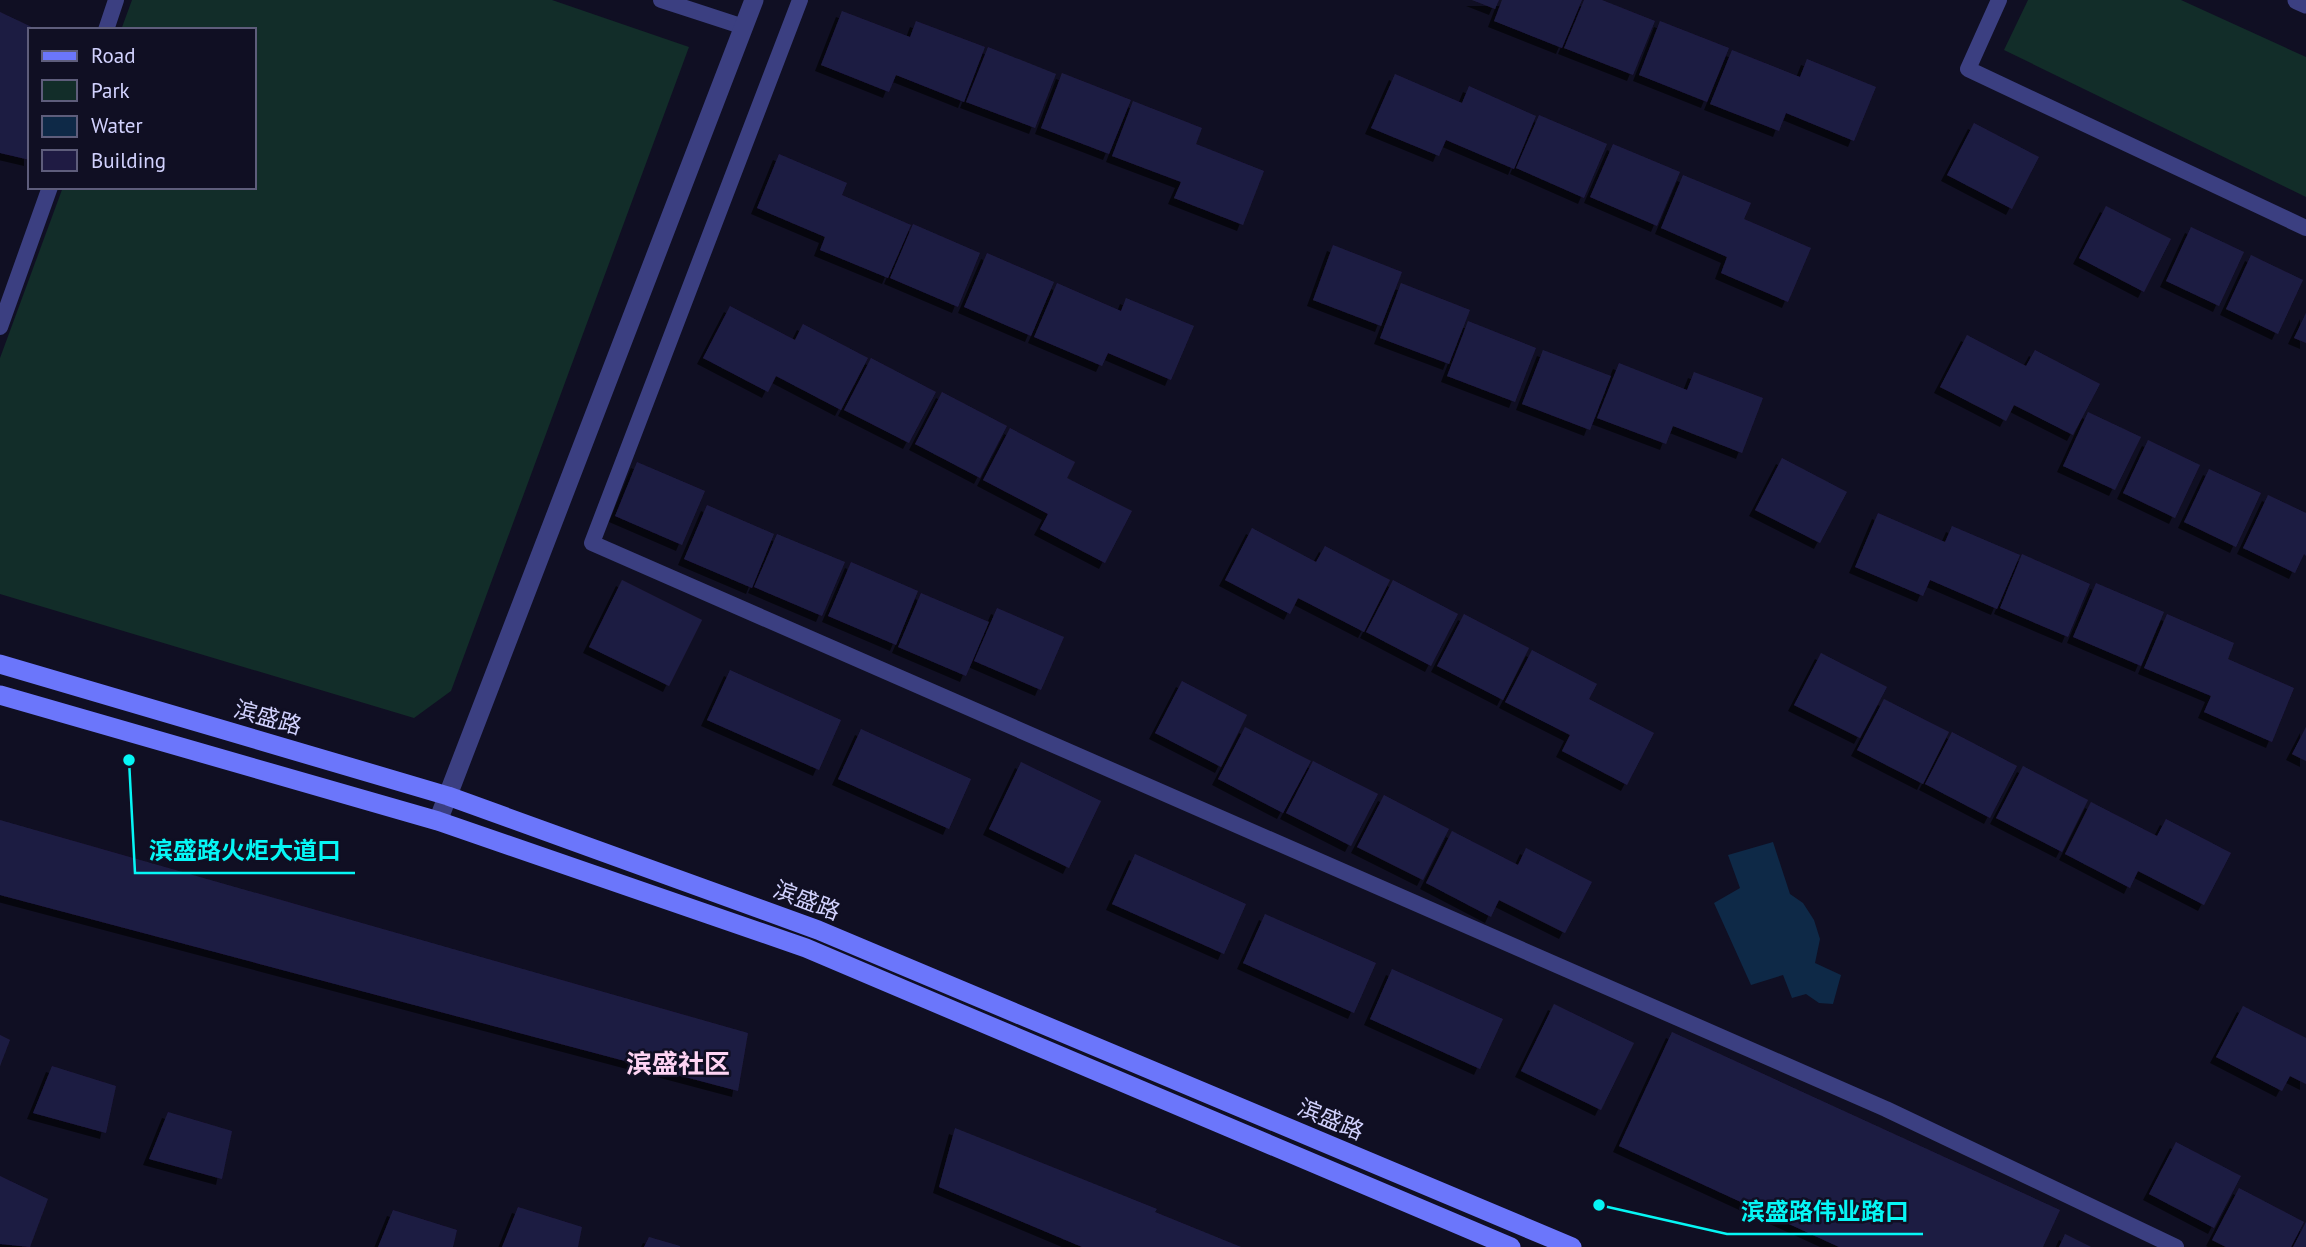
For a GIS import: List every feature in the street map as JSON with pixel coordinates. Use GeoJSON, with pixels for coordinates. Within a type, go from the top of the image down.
{"type":"FeatureCollection","features":[{"type":"Feature","properties":{"kind":"main road","name":"滨盛路"},"geometry":{"type":"LineString","coordinates":[[0,664],[448,796],[818,929],[1573,1247]]}},
{"type":"Feature","properties":{"kind":"main road","name":"滨盛路"},"geometry":{"type":"LineString","coordinates":[[0,695],[438,821],[806,948],[1510,1247]]}},
{"type":"Feature","properties":{"kind":"street"},"geometry":{"type":"LineString","coordinates":[[438,821],[754,0]]}},
{"type":"Feature","properties":{"kind":"street"},"geometry":{"type":"LineString","coordinates":[[2297,0],[2306,4]]}},
{"type":"Feature","properties":{"kind":"lane"},"geometry":{"type":"LineString","coordinates":[[107,28],[117,0]]}},
{"type":"Feature","properties":{"kind":"lane"},"geometry":{"type":"LineString","coordinates":[[661,0],[744,27]]}},
{"type":"Feature","properties":{"kind":"lane"},"geometry":{"type":"LineString","coordinates":[[800,0],[592,543],[1874,1103],[2176,1247]]}},
{"type":"Feature","properties":{"kind":"lane"},"geometry":{"type":"LineString","coordinates":[[1999,0],[1968,69],[2306,228]]}},
{"type":"Feature","properties":{"kind":"lane"},"geometry":{"type":"LineString","coordinates":[[0,327],[49,189]]}},
{"type":"Feature","properties":{"kind":"green space"},"geometry":{"type":"Polygon","coordinates":[[[132,0],[552,0],[689,47],[451,691],[414,718],[0,594],[0,358],[62,189],[256,189],[256,28],[122,28],[132,0]]]}},
{"type":"Feature","properties":{"kind":"green space"},"geometry":{"type":"Polygon","coordinates":[[[2028,0],[2181,0],[2306,57],[2306,197],[2004,50],[2028,0]]]}},
{"type":"Feature","properties":{"kind":"water"},"geometry":{"type":"Polygon","coordinates":[[[1773,842],[1790,894],[1803,903],[1814,920],[1820,939],[1815,963],[1841,975],[1833,1004],[1819,1003],[1806,994],[1792,998],[1783,975],[1751,985],[1714,903],[1740,888],[1728,855],[1773,842]]]}},
{"type":"Feature","properties":{"kind":"building"},"geometry":{"type":"Polygon","coordinates":[[[1472,0],[1499,0],[1495,9],[1472,0]]]}},
{"type":"Feature","properties":{"kind":"building"},"geometry":{"type":"Polygon","coordinates":[[[1502,0],[1582,0],[1562,48],[1494,21],[1502,0]]]}},
{"type":"Feature","properties":{"kind":"building"},"geometry":{"type":"Polygon","coordinates":[[[1584,0],[1602,0],[1655,21],[1633,75],[1564,48],[1584,0]]]}},
{"type":"Feature","properties":{"kind":"building"},"geometry":{"type":"Polygon","coordinates":[[[842,11],[910,37],[916,21],[985,47],[964,102],[896,75],[889,92],[821,65],[842,11]]]}},
{"type":"Feature","properties":{"kind":"building"},"geometry":{"type":"Polygon","coordinates":[[[0,12],[34,28],[28,28],[28,160],[0,153],[0,12]]]}},
{"type":"Feature","properties":{"kind":"building"},"geometry":{"type":"Polygon","coordinates":[[[1660,21],[1729,48],[1707,102],[1639,75],[1660,21]]]}},
{"type":"Feature","properties":{"kind":"building"},"geometry":{"type":"Polygon","coordinates":[[[988,47],[1056,74],[1035,128],[966,102],[988,47]]]}},
{"type":"Feature","properties":{"kind":"building"},"geometry":{"type":"Polygon","coordinates":[[[1732,50],[1800,77],[1807,59],[1876,87],[1854,141],[1786,113],[1779,131],[1710,104],[1732,50]]]}},
{"type":"Feature","properties":{"kind":"building"},"geometry":{"type":"Polygon","coordinates":[[[1062,73],[1131,100],[1109,154],[1041,128],[1062,73]]]}},
{"type":"Feature","properties":{"kind":"building"},"geometry":{"type":"Polygon","coordinates":[[[1395,74],[1462,103],[1469,86],[1536,116],[1514,169],[1446,140],[1439,156],[1371,128],[1395,74]]]}},
{"type":"Feature","properties":{"kind":"building"},"geometry":{"type":"Polygon","coordinates":[[[1133,101],[1202,128],[1196,144],[1264,171],[1243,225],[1174,198],[1181,182],[1112,156],[1133,101]]]}},
{"type":"Feature","properties":{"kind":"building"},"geometry":{"type":"Polygon","coordinates":[[[1539,115],[1607,144],[1584,198],[1516,168],[1539,115]]]}},
{"type":"Feature","properties":{"kind":"building"},"geometry":{"type":"Polygon","coordinates":[[[1974,123],[2039,157],[2012,209],[1947,175],[1974,123]]]}},
{"type":"Feature","properties":{"kind":"building"},"geometry":{"type":"Polygon","coordinates":[[[1613,144],[1680,172],[1657,226],[1590,197],[1613,144]]]}},
{"type":"Feature","properties":{"kind":"building"},"geometry":{"type":"Polygon","coordinates":[[[779,154],[847,183],[842,195],[911,225],[888,278],[820,250],[825,237],[757,208],[779,154]]]}},
{"type":"Feature","properties":{"kind":"building"},"geometry":{"type":"Polygon","coordinates":[[[1683,175],[1751,203],[1744,219],[1811,248],[1788,302],[1721,273],[1727,257],[1661,228],[1683,175]]]}},
{"type":"Feature","properties":{"kind":"building"},"geometry":{"type":"Polygon","coordinates":[[[2106,206],[2171,239],[2144,292],[2079,258],[2106,206]]]}},
{"type":"Feature","properties":{"kind":"building"},"geometry":{"type":"Polygon","coordinates":[[[913,224],[980,253],[958,307],[890,278],[913,224]]]}},
{"type":"Feature","properties":{"kind":"building"},"geometry":{"type":"Polygon","coordinates":[[[2191,227],[2244,252],[2219,306],[2166,281],[2191,227]]]}},
{"type":"Feature","properties":{"kind":"building"},"geometry":{"type":"Polygon","coordinates":[[[1333,245],[1402,272],[1381,326],[1313,300],[1333,245]]]}},
{"type":"Feature","properties":{"kind":"building"},"geometry":{"type":"Polygon","coordinates":[[[987,253],[1054,282],[1031,336],[964,307],[987,253]]]}},
{"type":"Feature","properties":{"kind":"building"},"geometry":{"type":"Polygon","coordinates":[[[2251,255],[2303,280],[2278,334],[2226,309],[2251,255]]]}},
{"type":"Feature","properties":{"kind":"building"},"geometry":{"type":"Polygon","coordinates":[[[1057,283],[1121,311],[1126,298],[1194,326],[1171,380],[1108,353],[1102,366],[1034,337],[1057,283]]]}},
{"type":"Feature","properties":{"kind":"building"},"geometry":{"type":"Polygon","coordinates":[[[1401,283],[1470,310],[1449,364],[1380,338],[1401,283]]]}},
{"type":"Feature","properties":{"kind":"building"},"geometry":{"type":"Polygon","coordinates":[[[730,306],[795,340],[803,324],[868,358],[841,410],[776,376],[768,392],[703,358],[730,306]]]}},
{"type":"Feature","properties":{"kind":"building"},"geometry":{"type":"Polygon","coordinates":[[[2306,313],[2306,343],[2294,338],[2306,313]]]}},
{"type":"Feature","properties":{"kind":"building"},"geometry":{"type":"Polygon","coordinates":[[[1468,321],[1536,348],[1515,402],[1447,376],[1468,321]]]}},
{"type":"Feature","properties":{"kind":"building"},"geometry":{"type":"Polygon","coordinates":[[[1967,335],[2026,366],[2035,350],[2100,384],[2073,435],[2014,405],[2006,421],[1940,387],[1967,335]]]}},
{"type":"Feature","properties":{"kind":"building"},"geometry":{"type":"Polygon","coordinates":[[[1543,350],[1611,376],[1590,430],[1522,404],[1543,350]]]}},
{"type":"Feature","properties":{"kind":"building"},"geometry":{"type":"Polygon","coordinates":[[[871,358],[936,392],[909,443],[844,410],[871,358]]]}},
{"type":"Feature","properties":{"kind":"building"},"geometry":{"type":"Polygon","coordinates":[[[1619,363],[1687,390],[1694,372],[1763,398],[1742,453],[1673,426],[1666,444],[1597,418],[1619,363]]]}},
{"type":"Feature","properties":{"kind":"building"},"geometry":{"type":"Polygon","coordinates":[[[942,392],[1007,426],[980,478],[915,444],[942,392]]]}},
{"type":"Feature","properties":{"kind":"building"},"geometry":{"type":"Polygon","coordinates":[[[2088,412],[2141,437],[2115,490],[2063,466],[2088,412]]]}},
{"type":"Feature","properties":{"kind":"building"},"geometry":{"type":"Polygon","coordinates":[[[1010,428],[1075,462],[1067,478],[1132,511],[1105,563],[1040,529],[1048,514],[983,480],[1010,428]]]}},
{"type":"Feature","properties":{"kind":"building"},"geometry":{"type":"Polygon","coordinates":[[[2148,440],[2200,465],[2175,518],[2123,493],[2148,440]]]}},
{"type":"Feature","properties":{"kind":"building"},"geometry":{"type":"Polygon","coordinates":[[[1782,458],[1847,492],[1820,543],[1755,510],[1782,458]]]}},
{"type":"Feature","properties":{"kind":"building"},"geometry":{"type":"Polygon","coordinates":[[[637,462],[705,491],[682,545],[615,516],[637,462]]]}},
{"type":"Feature","properties":{"kind":"building"},"geometry":{"type":"Polygon","coordinates":[[[2209,469],[2261,493],[2236,547],[2184,522],[2209,469]]]}},
{"type":"Feature","properties":{"kind":"building"},"geometry":{"type":"Polygon","coordinates":[[[2268,495],[2306,513],[2306,556],[2304,554],[2295,573],[2243,548],[2268,495]]]}},
{"type":"Feature","properties":{"kind":"building"},"geometry":{"type":"Polygon","coordinates":[[[707,505],[774,534],[752,588],[684,559],[707,505]]]}},
{"type":"Feature","properties":{"kind":"building"},"geometry":{"type":"Polygon","coordinates":[[[1878,513],[1945,542],[1952,526],[2020,555],[1997,609],[1930,580],[1923,596],[1855,567],[1878,513]]]}},
{"type":"Feature","properties":{"kind":"building"},"geometry":{"type":"Polygon","coordinates":[[[1252,528],[1316,562],[1325,546],[1390,580],[1364,632],[1298,598],[1290,614],[1225,580],[1252,528]]]}},
{"type":"Feature","properties":{"kind":"building"},"geometry":{"type":"Polygon","coordinates":[[[777,534],[845,562],[822,616],[754,587],[777,534]]]}},
{"type":"Feature","properties":{"kind":"building"},"geometry":{"type":"Polygon","coordinates":[[[2022,554],[2090,584],[2068,637],[2000,608],[2022,554]]]}},
{"type":"Feature","properties":{"kind":"building"},"geometry":{"type":"Polygon","coordinates":[[[851,562],[918,591],[896,645],[828,616],[851,562]]]}},
{"type":"Feature","properties":{"kind":"building"},"geometry":{"type":"Polygon","coordinates":[[[622,580],[702,620],[669,686],[589,647],[622,580]]]}},
{"type":"Feature","properties":{"kind":"building"},"geometry":{"type":"Polygon","coordinates":[[[1393,580],[1458,614],[1431,666],[1366,632],[1393,580]]]}},
{"type":"Feature","properties":{"kind":"building"},"geometry":{"type":"Polygon","coordinates":[[[2096,583],[2164,612],[2141,666],[2073,637],[2096,583]]]}},
{"type":"Feature","properties":{"kind":"building"},"geometry":{"type":"Polygon","coordinates":[[[921,593],[989,622],[966,676],[898,647],[921,593]]]}},
{"type":"Feature","properties":{"kind":"building"},"geometry":{"type":"Polygon","coordinates":[[[997,608],[1064,637],[1041,690],[974,661],[997,608]]]}},
{"type":"Feature","properties":{"kind":"building"},"geometry":{"type":"Polygon","coordinates":[[[1464,614],[1529,648],[1503,700],[1437,666],[1464,614]]]}},
{"type":"Feature","properties":{"kind":"building"},"geometry":{"type":"Polygon","coordinates":[[[2167,614],[2234,643],[2228,659],[2294,688],[2272,742],[2204,712],[2211,696],[2144,668],[2167,614]]]}},
{"type":"Feature","properties":{"kind":"building"},"geometry":{"type":"Polygon","coordinates":[[[1532,650],[1597,684],[1589,699],[1654,733],[1627,785],[1562,751],[1570,735],[1505,702],[1532,650]]]}},
{"type":"Feature","properties":{"kind":"building"},"geometry":{"type":"Polygon","coordinates":[[[1821,653],[1887,687],[1860,738],[1794,705],[1821,653]]]}},
{"type":"Feature","properties":{"kind":"building"},"geometry":{"type":"Polygon","coordinates":[[[730,670],[841,720],[819,770],[707,720],[730,670]]]}},
{"type":"Feature","properties":{"kind":"building"},"geometry":{"type":"Polygon","coordinates":[[[1182,681],[1247,715],[1221,767],[1155,733],[1182,681]]]}},
{"type":"Feature","properties":{"kind":"building"},"geometry":{"type":"Polygon","coordinates":[[[1884,699],[1949,732],[1923,784],[1857,750],[1884,699]]]}},
{"type":"Feature","properties":{"kind":"building"},"geometry":{"type":"Polygon","coordinates":[[[1245,727],[1311,761],[1283,813],[1218,779],[1245,727]]]}},
{"type":"Feature","properties":{"kind":"building"},"geometry":{"type":"Polygon","coordinates":[[[2306,727],[2306,761],[2292,754],[2306,727]]]}},
{"type":"Feature","properties":{"kind":"building"},"geometry":{"type":"Polygon","coordinates":[[[861,729],[971,779],[949,829],[838,779],[861,729]]]}},
{"type":"Feature","properties":{"kind":"building"},"geometry":{"type":"Polygon","coordinates":[[[1952,732],[2017,766],[1990,818],[1925,784],[1952,732]]]}},
{"type":"Feature","properties":{"kind":"building"},"geometry":{"type":"Polygon","coordinates":[[[1313,761],[1378,794],[1351,846],[1286,813],[1313,761]]]}},
{"type":"Feature","properties":{"kind":"building"},"geometry":{"type":"Polygon","coordinates":[[[1021,762],[1101,801],[1069,868],[989,829],[1021,762]]]}},
{"type":"Feature","properties":{"kind":"building"},"geometry":{"type":"Polygon","coordinates":[[[2023,766],[2088,800],[2062,852],[1996,818],[2023,766]]]}},
{"type":"Feature","properties":{"kind":"building"},"geometry":{"type":"Polygon","coordinates":[[[1384,795],[1449,829],[1423,880],[1357,847],[1384,795]]]}},
{"type":"Feature","properties":{"kind":"building"},"geometry":{"type":"Polygon","coordinates":[[[2091,802],[2157,836],[2166,819],[2231,853],[2204,905],[2138,871],[2130,888],[2065,854],[2091,802]]]}},
{"type":"Feature","properties":{"kind":"building"},"geometry":{"type":"Polygon","coordinates":[[[0,820],[748,1033],[738,1091],[0,895],[0,820]]]}},
{"type":"Feature","properties":{"kind":"building"},"geometry":{"type":"Polygon","coordinates":[[[1452,831],[1518,865],[1526,848],[1592,882],[1565,933],[1499,900],[1491,917],[1426,883],[1452,831]]]}},
{"type":"Feature","properties":{"kind":"building"},"geometry":{"type":"Polygon","coordinates":[[[1135,854],[1246,904],[1224,954],[1112,904],[1135,854]]]}},
{"type":"Feature","properties":{"kind":"building"},"geometry":{"type":"Polygon","coordinates":[[[1265,914],[1376,963],[1354,1013],[1243,963],[1265,914]]]}},
{"type":"Feature","properties":{"kind":"building"},"geometry":{"type":"Polygon","coordinates":[[[1392,969],[1503,1019],[1480,1069],[1370,1019],[1392,969]]]}},
{"type":"Feature","properties":{"kind":"building"},"geometry":{"type":"Polygon","coordinates":[[[1554,1004],[1634,1043],[1601,1110],[1521,1071],[1554,1004]]]}},
{"type":"Feature","properties":{"kind":"building"},"geometry":{"type":"Polygon","coordinates":[[[2243,1006],[2306,1038],[2306,1084],[2290,1076],[2282,1091],[2216,1057],[2243,1006]]]}},
{"type":"Feature","properties":{"kind":"building"},"geometry":{"type":"Polygon","coordinates":[[[1672,1032],[2060,1210],[2043,1247],[1839,1247],[1619,1146],[1672,1032]]]}},
{"type":"Feature","properties":{"kind":"building"},"geometry":{"type":"Polygon","coordinates":[[[0,1035],[10,1040],[0,1066],[0,1035]]]}},
{"type":"Feature","properties":{"kind":"building"},"geometry":{"type":"Polygon","coordinates":[[[52,1066],[116,1086],[106,1133],[33,1113],[52,1066]]]}},
{"type":"Feature","properties":{"kind":"building"},"geometry":{"type":"Polygon","coordinates":[[[168,1112],[232,1131],[222,1179],[149,1159],[168,1112]]]}},
{"type":"Feature","properties":{"kind":"building"},"geometry":{"type":"Polygon","coordinates":[[[955,1128],[1157,1209],[1155,1212],[1241,1247],[1082,1247],[939,1187],[955,1128]]]}},
{"type":"Feature","properties":{"kind":"building"},"geometry":{"type":"Polygon","coordinates":[[[2176,1142],[2241,1176],[2214,1228],[2149,1194],[2176,1142]]]}},
{"type":"Feature","properties":{"kind":"building"},"geometry":{"type":"Polygon","coordinates":[[[0,1176],[48,1199],[30,1247],[0,1244],[0,1176]]]}},
{"type":"Feature","properties":{"kind":"building"},"geometry":{"type":"Polygon","coordinates":[[[2239,1188],[2304,1222],[2291,1247],[2226,1247],[2212,1240],[2239,1188]]]}},
{"type":"Feature","properties":{"kind":"building"},"geometry":{"type":"Polygon","coordinates":[[[518,1207],[582,1227],[578,1247],[502,1247],[518,1207]]]}},
{"type":"Feature","properties":{"kind":"building"},"geometry":{"type":"Polygon","coordinates":[[[393,1210],[457,1230],[453,1247],[378,1247],[393,1210]]]}},
{"type":"Feature","properties":{"kind":"building"},"geometry":{"type":"Polygon","coordinates":[[[2306,1222],[2306,1247],[2293,1247],[2306,1222]]]}},
{"type":"Feature","properties":{"kind":"building"},"geometry":{"type":"Polygon","coordinates":[[[2065,1234],[2091,1247],[2059,1247],[2065,1234]]]}},
{"type":"Feature","properties":{"kind":"building"},"geometry":{"type":"Polygon","coordinates":[[[649,1237],[680,1246],[680,1247],[644,1247],[649,1237]]]}},
{"type":"Feature","properties":{"kind":"place","name":"滨盛路火炬大道口"},"geometry":{"type":"Point","coordinates":[129,760]}},
{"type":"Feature","properties":{"kind":"place","name":"滨盛路伟业路口"},"geometry":{"type":"Point","coordinates":[1599,1205]}},
{"type":"Feature","properties":{"kind":"district","name":"滨盛社区"},"geometry":{"type":"Point","coordinates":[678,1063]}}]}
